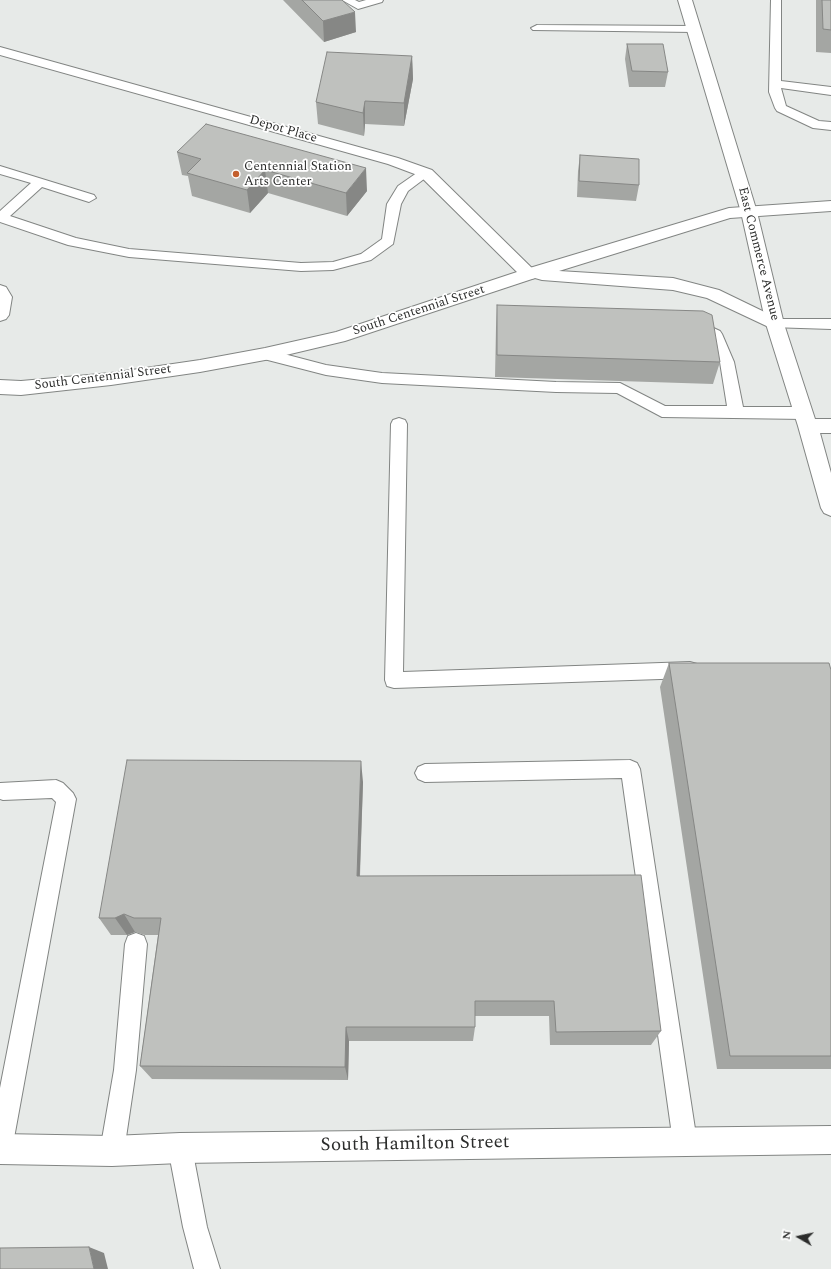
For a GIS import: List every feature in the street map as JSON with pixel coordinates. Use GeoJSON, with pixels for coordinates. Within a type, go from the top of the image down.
{"type":"FeatureCollection","features":[{"type":"Feature","properties":{"kind":"street","name":"East Commerce Avenue"},"geometry":{"type":"LineString","coordinates":[[685,0],[749,212],[775,324],[806,419],[831,508]]}},
{"type":"Feature","properties":{"kind":"street","name":"Depot Place"},"geometry":{"type":"LineString","coordinates":[[0,51],[393,161],[426,173],[529,274]]}},
{"type":"Feature","properties":{"kind":"street","name":"South Centennial Street"},"geometry":{"type":"LineString","coordinates":[[0,387],[21,388],[111,379],[200,366],[265,354],[339,337],[529,274],[729,213],[831,206]]}},
{"type":"Feature","properties":{"kind":"street"},"geometry":{"type":"LineString","coordinates":[[529,274],[673,284],[713,294],[775,324]]}},
{"type":"Feature","properties":{"kind":"street"},"geometry":{"type":"LineString","coordinates":[[0,292],[3,296],[0,315]]}},
{"type":"Feature","properties":{"kind":"street"},"geometry":{"type":"LineString","coordinates":[[806,419],[831,426]]}},
{"type":"Feature","properties":{"kind":"street","name":"South Hamilton Street"},"geometry":{"type":"LineString","coordinates":[[0,1149],[112,1151],[180,1148],[831,1140]]}},
{"type":"Feature","properties":{"kind":"lane"},"geometry":{"type":"LineString","coordinates":[[347,0],[358,6],[378,0]]}},
{"type":"Feature","properties":{"kind":"lane"},"geometry":{"type":"LineString","coordinates":[[776,0],[775,92],[780,108],[812,123],[831,126]]}},
{"type":"Feature","properties":{"kind":"lane"},"geometry":{"type":"LineString","coordinates":[[537,28],[694,29]]}},
{"type":"Feature","properties":{"kind":"lane"},"geometry":{"type":"LineString","coordinates":[[775,84],[831,91]]}},
{"type":"Feature","properties":{"kind":"lane"},"geometry":{"type":"LineString","coordinates":[[0,170],[89,198]]}},
{"type":"Feature","properties":{"kind":"lane"},"geometry":{"type":"LineString","coordinates":[[40,182],[0,218],[73,242],[128,253],[209,261],[301,267],[333,266],[366,257],[388,240],[394,204],[403,189],[426,173]]}},
{"type":"Feature","properties":{"kind":"lane"},"geometry":{"type":"LineString","coordinates":[[684,320],[715,334],[727,362],[736,412]]}},
{"type":"Feature","properties":{"kind":"lane"},"geometry":{"type":"LineString","coordinates":[[775,324],[831,324]]}},
{"type":"Feature","properties":{"kind":"lane"},"geometry":{"type":"LineString","coordinates":[[265,354],[326,370],[382,378],[556,387],[620,388],[662,411],[736,412],[806,419]]}},
{"type":"Feature","properties":{"kind":"lane"},"geometry":{"type":"LineString","coordinates":[[399,424],[394,680],[708,670]]}},
{"type":"Feature","properties":{"kind":"lane"},"geometry":{"type":"LineString","coordinates":[[425,773],[630,769],[685,1142]]}},
{"type":"Feature","properties":{"kind":"lane"},"geometry":{"type":"LineString","coordinates":[[0,1149],[66,799],[56,789],[3,791]]}},
{"type":"Feature","properties":{"kind":"lane"},"geometry":{"type":"LineString","coordinates":[[112,1151],[125,1070],[136,944]]}},
{"type":"Feature","properties":{"kind":"lane"},"geometry":{"type":"LineString","coordinates":[[180,1148],[195,1227],[207,1269]]}},
{"type":"Feature","properties":{"kind":"building"},"geometry":{"type":"Polygon","coordinates":[[[302,0],[342,0],[355,12],[323,21],[302,0]]]}},
{"type":"Feature","properties":{"kind":"building"},"geometry":{"type":"Polygon","coordinates":[[[822,0],[831,0],[831,30],[823,29],[822,0]]]}},
{"type":"Feature","properties":{"kind":"building"},"geometry":{"type":"Polygon","coordinates":[[[627,44],[663,44],[668,72],[632,71],[627,44]]]}},
{"type":"Feature","properties":{"kind":"building"},"geometry":{"type":"Polygon","coordinates":[[[327,52],[412,56],[404,103],[365,101],[363,113],[316,102],[327,52]]]}},
{"type":"Feature","properties":{"kind":"building"},"geometry":{"type":"Polygon","coordinates":[[[206,124],[366,168],[346,193],[265,170],[247,190],[187,173],[201,159],[177,152],[206,124]]]}},
{"type":"Feature","properties":{"kind":"building"},"geometry":{"type":"Polygon","coordinates":[[[580,155],[639,159],[639,185],[579,181],[580,155]]]}},
{"type":"Feature","properties":{"kind":"building"},"geometry":{"type":"Polygon","coordinates":[[[497,305],[703,311],[712,315],[720,362],[497,355],[497,305]]]}},
{"type":"Feature","properties":{"kind":"building"},"geometry":{"type":"Polygon","coordinates":[[[669,663],[829,663],[831,670],[831,1056],[730,1056],[669,663]]]}},
{"type":"Feature","properties":{"kind":"building"},"geometry":{"type":"Polygon","coordinates":[[[127,760],[361,761],[357,876],[641,875],[661,1031],[556,1032],[554,1001],[475,1001],[475,1027],[346,1027],[345,1067],[140,1066],[161,918],[134,918],[124,914],[115,918],[99,918],[127,760]]]}},
{"type":"Feature","properties":{"kind":"building"},"geometry":{"type":"Polygon","coordinates":[[[89,1247],[94,1269],[0,1269],[0,1248],[89,1247]]]}},
{"type":"Feature","properties":{"kind":"place","name":"Centennial Station Arts Center"},"geometry":{"type":"Point","coordinates":[236,174]}}]}
